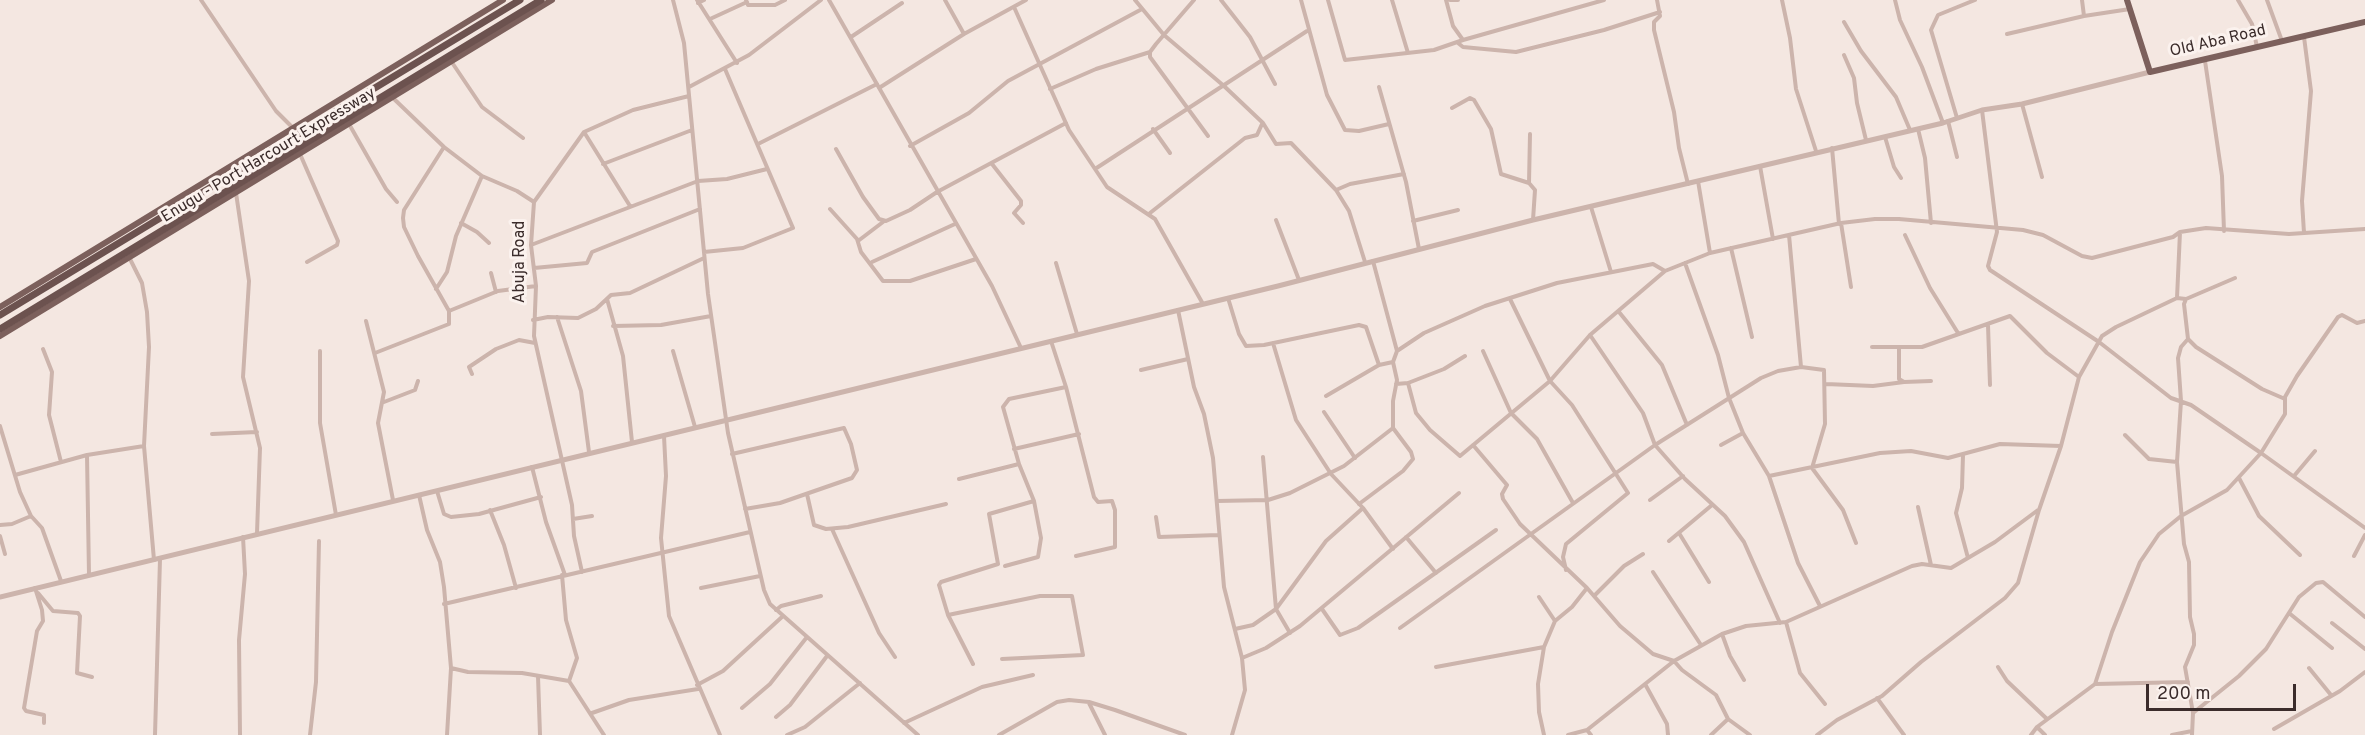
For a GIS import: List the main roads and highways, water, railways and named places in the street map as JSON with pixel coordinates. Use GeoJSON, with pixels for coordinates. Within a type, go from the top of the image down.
{"type":"FeatureCollection","features":[{"type":"Feature","properties":{"kind":"highway","name":"Enugu - Port Harcourt Expressway"},"geometry":{"type":"LineString","coordinates":[[0,315],[520,0]]}},
{"type":"Feature","properties":{"kind":"highway","name":"Enugu - Port Harcourt Expressway"},"geometry":{"type":"LineString","coordinates":[[0,329],[542,0]]}},
{"type":"Feature","properties":{"kind":"main road","name":"Enugu - Port Harcourt Expressway"},"geometry":{"type":"LineString","coordinates":[[0,306],[503,0]]}},
{"type":"Feature","properties":{"kind":"main road","name":"Enugu - Port Harcourt Expressway"},"geometry":{"type":"LineString","coordinates":[[0,336],[552,0]]}},
{"type":"Feature","properties":{"kind":"main road","name":"Old Aba Road"},"geometry":{"type":"LineString","coordinates":[[2127,0],[2150,72],[2365,22]]}}]}
